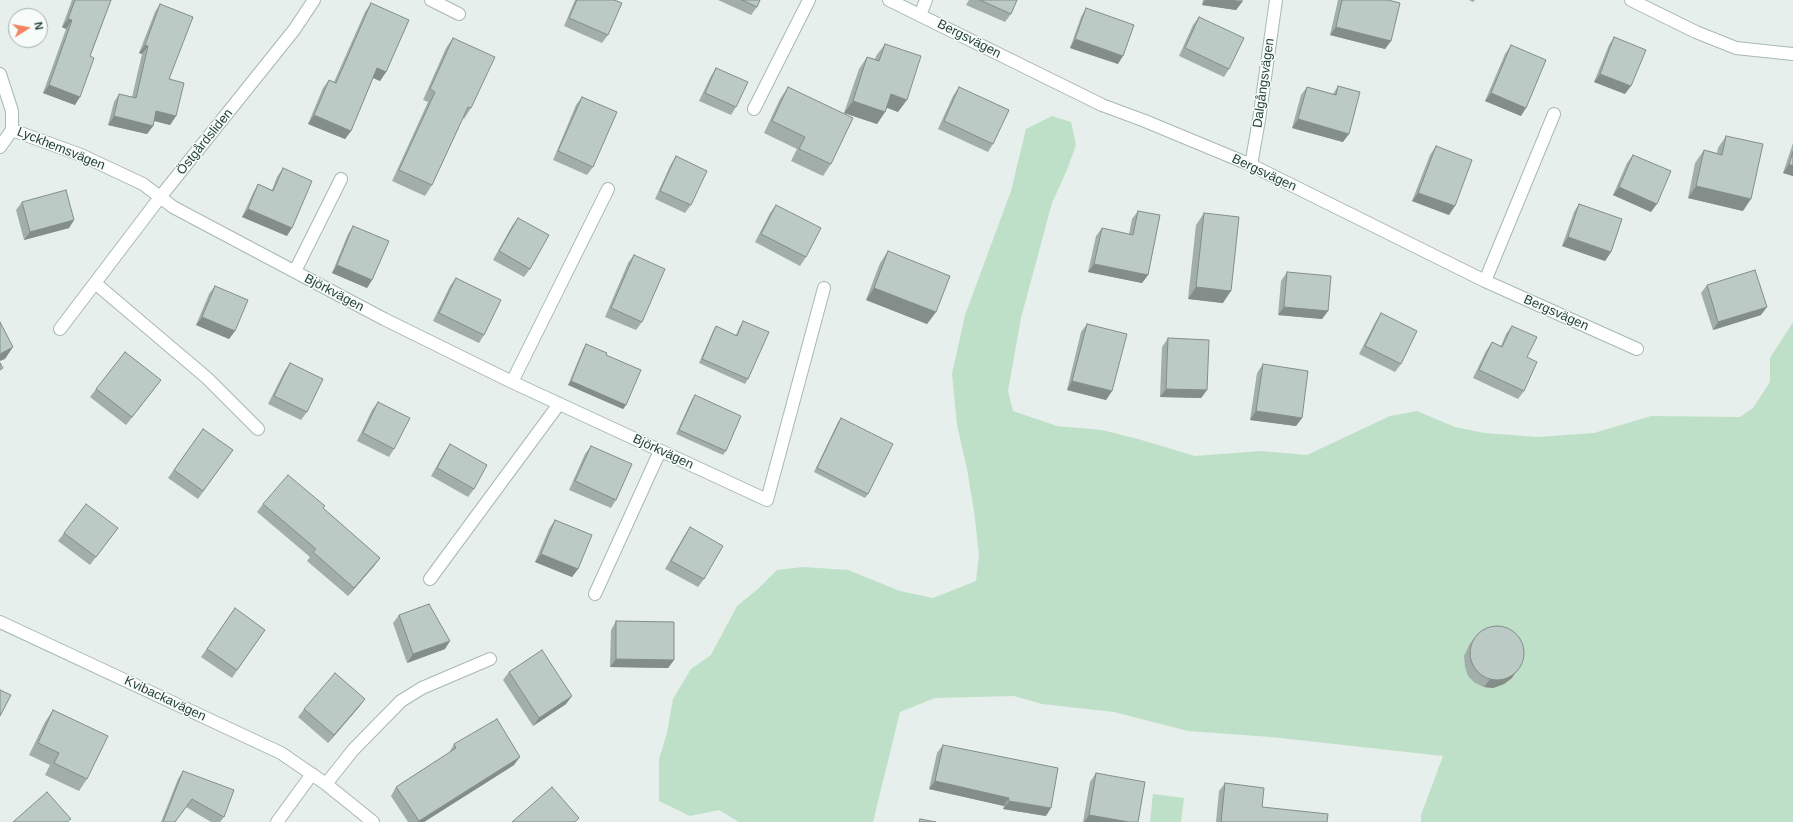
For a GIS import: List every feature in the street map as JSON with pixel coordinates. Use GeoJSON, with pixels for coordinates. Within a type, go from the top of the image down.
{"type":"FeatureCollection","features":[{"type":"Feature","properties":{"kind":"street","name":"Östgårdsliden"},"geometry":{"type":"LineString","coordinates":[[60,329],[161,196],[294,30],[314,0]]}},
{"type":"Feature","properties":{"kind":"street"},"geometry":{"type":"LineString","coordinates":[[431,0],[459,14]]}},
{"type":"Feature","properties":{"kind":"street"},"geometry":{"type":"LineString","coordinates":[[754,110],[809,0]]}},
{"type":"Feature","properties":{"kind":"street","name":"Bergsvägen"},"geometry":{"type":"LineString","coordinates":[[889,0],[1102,105],[1145,121],[1251,165],[1485,281],[1637,349]]}},
{"type":"Feature","properties":{"kind":"street"},"geometry":{"type":"LineString","coordinates":[[920,15],[926,0]]}},
{"type":"Feature","properties":{"kind":"street","name":"Dalgångsvägen"},"geometry":{"type":"LineString","coordinates":[[1251,165],[1276,0]]}},
{"type":"Feature","properties":{"kind":"street"},"geometry":{"type":"LineString","coordinates":[[1631,0],[1696,32],[1736,48],[1793,54]]}},
{"type":"Feature","properties":{"kind":"street","name":"Lyckhemsvägen"},"geometry":{"type":"LineString","coordinates":[[0,74],[12,111],[12,130],[81,155],[143,184],[161,196]]}},
{"type":"Feature","properties":{"kind":"street"},"geometry":{"type":"LineString","coordinates":[[1485,281],[1554,114]]}},
{"type":"Feature","properties":{"kind":"street"},"geometry":{"type":"LineString","coordinates":[[0,147],[12,130]]}},
{"type":"Feature","properties":{"kind":"street"},"geometry":{"type":"LineString","coordinates":[[295,271],[341,179]]}},
{"type":"Feature","properties":{"kind":"street"},"geometry":{"type":"LineString","coordinates":[[512,382],[608,189]]}},
{"type":"Feature","properties":{"kind":"street","name":"Björkvägen"},"geometry":{"type":"LineString","coordinates":[[161,196],[173,206],[384,319],[512,382],[767,500],[824,288]]}},
{"type":"Feature","properties":{"kind":"street"},"geometry":{"type":"LineString","coordinates":[[95,283],[207,378],[258,430]]}},
{"type":"Feature","properties":{"kind":"street"},"geometry":{"type":"LineString","coordinates":[[430,579],[559,404]]}},
{"type":"Feature","properties":{"kind":"street"},"geometry":{"type":"LineString","coordinates":[[595,594],[660,451]]}},
{"type":"Feature","properties":{"kind":"street","name":"Kvibackavägen"},"geometry":{"type":"LineString","coordinates":[[0,622],[281,753],[326,784],[373,822]]}},
{"type":"Feature","properties":{"kind":"street"},"geometry":{"type":"LineString","coordinates":[[326,784],[353,750],[401,700],[422,688],[490,659]]}},
{"type":"Feature","properties":{"kind":"street"},"geometry":{"type":"LineString","coordinates":[[276,822],[312,774]]}},
{"type":"Feature","properties":{"kind":"green space"},"geometry":{"type":"Polygon","coordinates":[[[1052,116],[1071,122],[1076,145],[1067,170],[1052,203],[1021,318],[1008,391],[1013,411],[1057,426],[1102,430],[1195,456],[1261,451],[1307,455],[1390,416],[1417,411],[1455,427],[1484,433],[1538,437],[1594,433],[1651,416],[1740,417],[1753,408],[1770,382],[1770,358],[1793,322],[1793,822],[1421,822],[1421,815],[1443,756],[1271,737],[1188,731],[1114,712],[1042,704],[1014,696],[935,698],[900,712],[873,822],[739,822],[719,810],[690,816],[659,801],[659,759],[667,733],[673,699],[691,669],[711,655],[737,606],[759,588],[777,570],[803,567],[848,570],[900,591],[933,598],[976,581],[979,555],[974,511],[967,469],[957,425],[952,374],[965,315],[1011,191],[1026,129],[1052,116]]]}},
{"type":"Feature","properties":{"kind":"green space"},"geometry":{"type":"Polygon","coordinates":[[[1153,794],[1184,798],[1181,822],[1150,822],[1153,794]]]}},
{"type":"Feature","properties":{"kind":"building"},"geometry":{"type":"Polygon","coordinates":[[[75,0],[111,0],[90,56],[94,58],[80,97],[49,85],[72,20],[68,19],[75,0]]]}},
{"type":"Feature","properties":{"kind":"building"},"geometry":{"type":"Polygon","coordinates":[[[577,0],[614,0],[622,3],[608,35],[569,18],[577,0]]]}},
{"type":"Feature","properties":{"kind":"building"},"geometry":{"type":"Polygon","coordinates":[[[742,0],[760,0],[757,7],[742,0]]]}},
{"type":"Feature","properties":{"kind":"building"},"geometry":{"type":"Polygon","coordinates":[[[980,0],[1017,0],[1011,14],[980,0]]]}},
{"type":"Feature","properties":{"kind":"building"},"geometry":{"type":"Polygon","coordinates":[[[1230,0],[1242,0],[1242,2],[1230,0]]]}},
{"type":"Feature","properties":{"kind":"building"},"geometry":{"type":"Polygon","coordinates":[[[1342,0],[1388,0],[1400,3],[1391,41],[1336,27],[1342,0]]]}},
{"type":"Feature","properties":{"kind":"building"},"geometry":{"type":"Polygon","coordinates":[[[371,3],[409,20],[386,72],[377,68],[351,131],[314,115],[329,80],[336,83],[371,3]]]}},
{"type":"Feature","properties":{"kind":"building"},"geometry":{"type":"Polygon","coordinates":[[[160,4],[193,17],[169,79],[184,83],[176,116],[156,111],[153,126],[114,116],[119,94],[136,98],[148,46],[145,45],[160,4]]]}},
{"type":"Feature","properties":{"kind":"building"},"geometry":{"type":"Polygon","coordinates":[[[1086,8],[1134,25],[1123,56],[1075,39],[1086,8]]]}},
{"type":"Feature","properties":{"kind":"building"},"geometry":{"type":"Polygon","coordinates":[[[1199,17],[1244,38],[1229,69],[1185,48],[1199,17]]]}},
{"type":"Feature","properties":{"kind":"building"},"geometry":{"type":"Polygon","coordinates":[[[1614,37],[1646,50],[1631,86],[1600,74],[1614,37]]]}},
{"type":"Feature","properties":{"kind":"building"},"geometry":{"type":"Polygon","coordinates":[[[453,38],[495,57],[471,108],[468,107],[432,185],[399,170],[435,92],[430,89],[453,38]]]}},
{"type":"Feature","properties":{"kind":"building"},"geometry":{"type":"Polygon","coordinates":[[[885,44],[921,56],[907,100],[891,94],[885,112],[853,101],[867,57],[879,61],[885,44]]]}},
{"type":"Feature","properties":{"kind":"building"},"geometry":{"type":"Polygon","coordinates":[[[1511,45],[1546,60],[1526,108],[1491,93],[1511,45]]]}},
{"type":"Feature","properties":{"kind":"building"},"geometry":{"type":"Polygon","coordinates":[[[716,68],[748,82],[736,107],[705,93],[716,68]]]}},
{"type":"Feature","properties":{"kind":"building"},"geometry":{"type":"Polygon","coordinates":[[[1338,86],[1360,92],[1349,134],[1298,119],[1307,87],[1336,95],[1338,86]]]}},
{"type":"Feature","properties":{"kind":"building"},"geometry":{"type":"Polygon","coordinates":[[[788,87],[853,118],[831,164],[799,149],[805,137],[772,121],[788,87]]]}},
{"type":"Feature","properties":{"kind":"building"},"geometry":{"type":"Polygon","coordinates":[[[959,87],[1009,110],[993,144],[944,121],[959,87]]]}},
{"type":"Feature","properties":{"kind":"building"},"geometry":{"type":"Polygon","coordinates":[[[582,97],[617,112],[593,167],[558,151],[582,97]]]}},
{"type":"Feature","properties":{"kind":"building"},"geometry":{"type":"Polygon","coordinates":[[[1726,136],[1763,144],[1751,199],[1696,186],[1704,150],[1722,155],[1726,136]]]}},
{"type":"Feature","properties":{"kind":"building"},"geometry":{"type":"Polygon","coordinates":[[[1436,146],[1472,160],[1455,206],[1418,193],[1436,146]]]}},
{"type":"Feature","properties":{"kind":"building"},"geometry":{"type":"Polygon","coordinates":[[[1793,152],[1793,166],[1789,164],[1793,152]]]}},
{"type":"Feature","properties":{"kind":"building"},"geometry":{"type":"Polygon","coordinates":[[[1633,155],[1671,171],[1657,204],[1619,187],[1633,155]]]}},
{"type":"Feature","properties":{"kind":"building"},"geometry":{"type":"Polygon","coordinates":[[[676,156],[707,171],[691,205],[660,191],[676,156]]]}},
{"type":"Feature","properties":{"kind":"building"},"geometry":{"type":"Polygon","coordinates":[[[283,168],[312,181],[292,228],[248,209],[258,184],[273,191],[283,168]]]}},
{"type":"Feature","properties":{"kind":"building"},"geometry":{"type":"Polygon","coordinates":[[[66,190],[74,220],[30,232],[22,202],[66,190]]]}},
{"type":"Feature","properties":{"kind":"building"},"geometry":{"type":"Polygon","coordinates":[[[1579,204],[1622,219],[1611,252],[1568,237],[1579,204]]]}},
{"type":"Feature","properties":{"kind":"building"},"geometry":{"type":"Polygon","coordinates":[[[776,205],[821,228],[806,257],[761,234],[776,205]]]}},
{"type":"Feature","properties":{"kind":"building"},"geometry":{"type":"Polygon","coordinates":[[[1138,211],[1160,215],[1148,275],[1094,264],[1102,228],[1133,235],[1138,211]]]}},
{"type":"Feature","properties":{"kind":"building"},"geometry":{"type":"Polygon","coordinates":[[[1204,213],[1239,217],[1231,291],[1196,287],[1204,213]]]}},
{"type":"Feature","properties":{"kind":"building"},"geometry":{"type":"Polygon","coordinates":[[[518,218],[549,235],[530,269],[499,251],[518,218]]]}},
{"type":"Feature","properties":{"kind":"building"},"geometry":{"type":"Polygon","coordinates":[[[353,226],[389,241],[372,280],[337,265],[353,226]]]}},
{"type":"Feature","properties":{"kind":"building"},"geometry":{"type":"Polygon","coordinates":[[[888,251],[950,276],[936,312],[874,288],[888,251]]]}},
{"type":"Feature","properties":{"kind":"building"},"geometry":{"type":"Polygon","coordinates":[[[634,255],[665,269],[642,322],[611,308],[634,255]]]}},
{"type":"Feature","properties":{"kind":"building"},"geometry":{"type":"Polygon","coordinates":[[[1755,270],[1767,307],[1718,322],[1707,285],[1755,270]]]}},
{"type":"Feature","properties":{"kind":"building"},"geometry":{"type":"Polygon","coordinates":[[[1287,272],[1331,276],[1328,311],[1284,307],[1287,272]]]}},
{"type":"Feature","properties":{"kind":"building"},"geometry":{"type":"Polygon","coordinates":[[[456,278],[501,300],[484,335],[439,313],[456,278]]]}},
{"type":"Feature","properties":{"kind":"building"},"geometry":{"type":"Polygon","coordinates":[[[215,286],[248,300],[235,331],[202,317],[215,286]]]}},
{"type":"Feature","properties":{"kind":"building"},"geometry":{"type":"Polygon","coordinates":[[[1381,313],[1417,331],[1401,364],[1365,346],[1381,313]]]}},
{"type":"Feature","properties":{"kind":"building"},"geometry":{"type":"Polygon","coordinates":[[[743,321],[769,332],[748,379],[702,359],[716,326],[737,336],[743,321]]]}},
{"type":"Feature","properties":{"kind":"building"},"geometry":{"type":"Polygon","coordinates":[[[0,322],[13,347],[0,354],[0,322]]]}},
{"type":"Feature","properties":{"kind":"building"},"geometry":{"type":"Polygon","coordinates":[[[1087,324],[1127,334],[1112,391],[1072,381],[1087,324]]]}},
{"type":"Feature","properties":{"kind":"building"},"geometry":{"type":"Polygon","coordinates":[[[1512,326],[1537,337],[1527,357],[1537,362],[1524,391],[1479,370],[1492,342],[1502,347],[1512,326]]]}},
{"type":"Feature","properties":{"kind":"building"},"geometry":{"type":"Polygon","coordinates":[[[1168,338],[1209,340],[1207,390],[1166,389],[1168,338]]]}},
{"type":"Feature","properties":{"kind":"building"},"geometry":{"type":"Polygon","coordinates":[[[586,344],[607,353],[606,355],[641,370],[626,405],[571,381],[586,344]]]}},
{"type":"Feature","properties":{"kind":"building"},"geometry":{"type":"Polygon","coordinates":[[[125,352],[161,380],[132,417],[96,389],[125,352]]]}},
{"type":"Feature","properties":{"kind":"building"},"geometry":{"type":"Polygon","coordinates":[[[0,363],[3,368],[0,370],[0,363]]]}},
{"type":"Feature","properties":{"kind":"building"},"geometry":{"type":"Polygon","coordinates":[[[290,363],[323,379],[307,412],[274,396],[290,363]]]}},
{"type":"Feature","properties":{"kind":"building"},"geometry":{"type":"Polygon","coordinates":[[[1263,364],[1308,371],[1302,418],[1256,411],[1263,364]]]}},
{"type":"Feature","properties":{"kind":"building"},"geometry":{"type":"Polygon","coordinates":[[[695,395],[741,416],[726,451],[679,430],[695,395]]]}},
{"type":"Feature","properties":{"kind":"building"},"geometry":{"type":"Polygon","coordinates":[[[378,402],[410,418],[394,449],[363,433],[378,402]]]}},
{"type":"Feature","properties":{"kind":"building"},"geometry":{"type":"Polygon","coordinates":[[[841,418],[893,444],[868,494],[817,468],[841,418]]]}},
{"type":"Feature","properties":{"kind":"building"},"geometry":{"type":"Polygon","coordinates":[[[203,429],[233,450],[203,491],[174,470],[203,429]]]}},
{"type":"Feature","properties":{"kind":"building"},"geometry":{"type":"Polygon","coordinates":[[[450,444],[487,465],[474,489],[437,468],[450,444]]]}},
{"type":"Feature","properties":{"kind":"building"},"geometry":{"type":"Polygon","coordinates":[[[591,446],[632,464],[616,500],[575,481],[591,446]]]}},
{"type":"Feature","properties":{"kind":"building"},"geometry":{"type":"Polygon","coordinates":[[[288,475],[325,506],[323,508],[380,558],[354,588],[313,552],[316,549],[263,504],[288,475]]]}},
{"type":"Feature","properties":{"kind":"building"},"geometry":{"type":"Polygon","coordinates":[[[86,504],[118,528],[96,557],[64,533],[86,504]]]}},
{"type":"Feature","properties":{"kind":"building"},"geometry":{"type":"Polygon","coordinates":[[[555,520],[592,535],[578,569],[541,554],[555,520]]]}},
{"type":"Feature","properties":{"kind":"building"},"geometry":{"type":"Polygon","coordinates":[[[690,527],[723,546],[704,579],[671,561],[690,527]]]}},
{"type":"Feature","properties":{"kind":"building"},"geometry":{"type":"Polygon","coordinates":[[[429,604],[450,641],[413,654],[399,615],[429,604]]]}},
{"type":"Feature","properties":{"kind":"building"},"geometry":{"type":"Polygon","coordinates":[[[235,608],[265,630],[237,670],[207,649],[235,608]]]}},
{"type":"Feature","properties":{"kind":"building"},"geometry":{"type":"Polygon","coordinates":[[[616,621],[674,622],[674,660],[616,659],[616,621]]]}},
{"type":"Feature","properties":{"kind":"building"},"geometry":{"type":"Polygon","coordinates":[[[1497,626],[1507,628],[1516,634],[1522,643],[1524,653],[1522,663],[1516,672],[1507,678],[1497,680],[1487,678],[1478,672],[1472,663],[1470,653],[1472,643],[1478,634],[1487,628],[1497,626]]]}},
{"type":"Feature","properties":{"kind":"building"},"geometry":{"type":"Polygon","coordinates":[[[542,650],[572,696],[539,718],[509,672],[542,650]]]}},
{"type":"Feature","properties":{"kind":"building"},"geometry":{"type":"Polygon","coordinates":[[[335,673],[365,699],[334,735],[304,709],[335,673]]]}},
{"type":"Feature","properties":{"kind":"building"},"geometry":{"type":"Polygon","coordinates":[[[0,690],[11,695],[0,716],[0,690]]]}},
{"type":"Feature","properties":{"kind":"building"},"geometry":{"type":"Polygon","coordinates":[[[53,710],[108,736],[87,779],[54,763],[59,753],[38,743],[53,710]]]}},
{"type":"Feature","properties":{"kind":"building"},"geometry":{"type":"Polygon","coordinates":[[[497,719],[520,757],[419,821],[396,787],[456,748],[454,744],[497,719]]]}},
{"type":"Feature","properties":{"kind":"building"},"geometry":{"type":"Polygon","coordinates":[[[943,745],[1058,768],[1051,808],[1009,801],[1009,798],[935,781],[943,745]]]}},
{"type":"Feature","properties":{"kind":"building"},"geometry":{"type":"Polygon","coordinates":[[[183,771],[234,790],[224,817],[192,799],[175,822],[163,822],[183,771]]]}},
{"type":"Feature","properties":{"kind":"building"},"geometry":{"type":"Polygon","coordinates":[[[1096,773],[1145,782],[1138,822],[1129,822],[1089,815],[1096,773]]]}},
{"type":"Feature","properties":{"kind":"building"},"geometry":{"type":"Polygon","coordinates":[[[1225,783],[1264,788],[1262,807],[1328,814],[1327,822],[1221,822],[1225,783]]]}},
{"type":"Feature","properties":{"kind":"building"},"geometry":{"type":"Polygon","coordinates":[[[552,787],[579,818],[575,822],[512,822],[552,787]]]}},
{"type":"Feature","properties":{"kind":"building"},"geometry":{"type":"Polygon","coordinates":[[[47,792],[71,819],[67,822],[13,822],[47,792]]]}},
{"type":"Feature","properties":{"kind":"building"},"geometry":{"type":"Polygon","coordinates":[[[920,819],[936,822],[919,822],[920,819]]]}}]}
